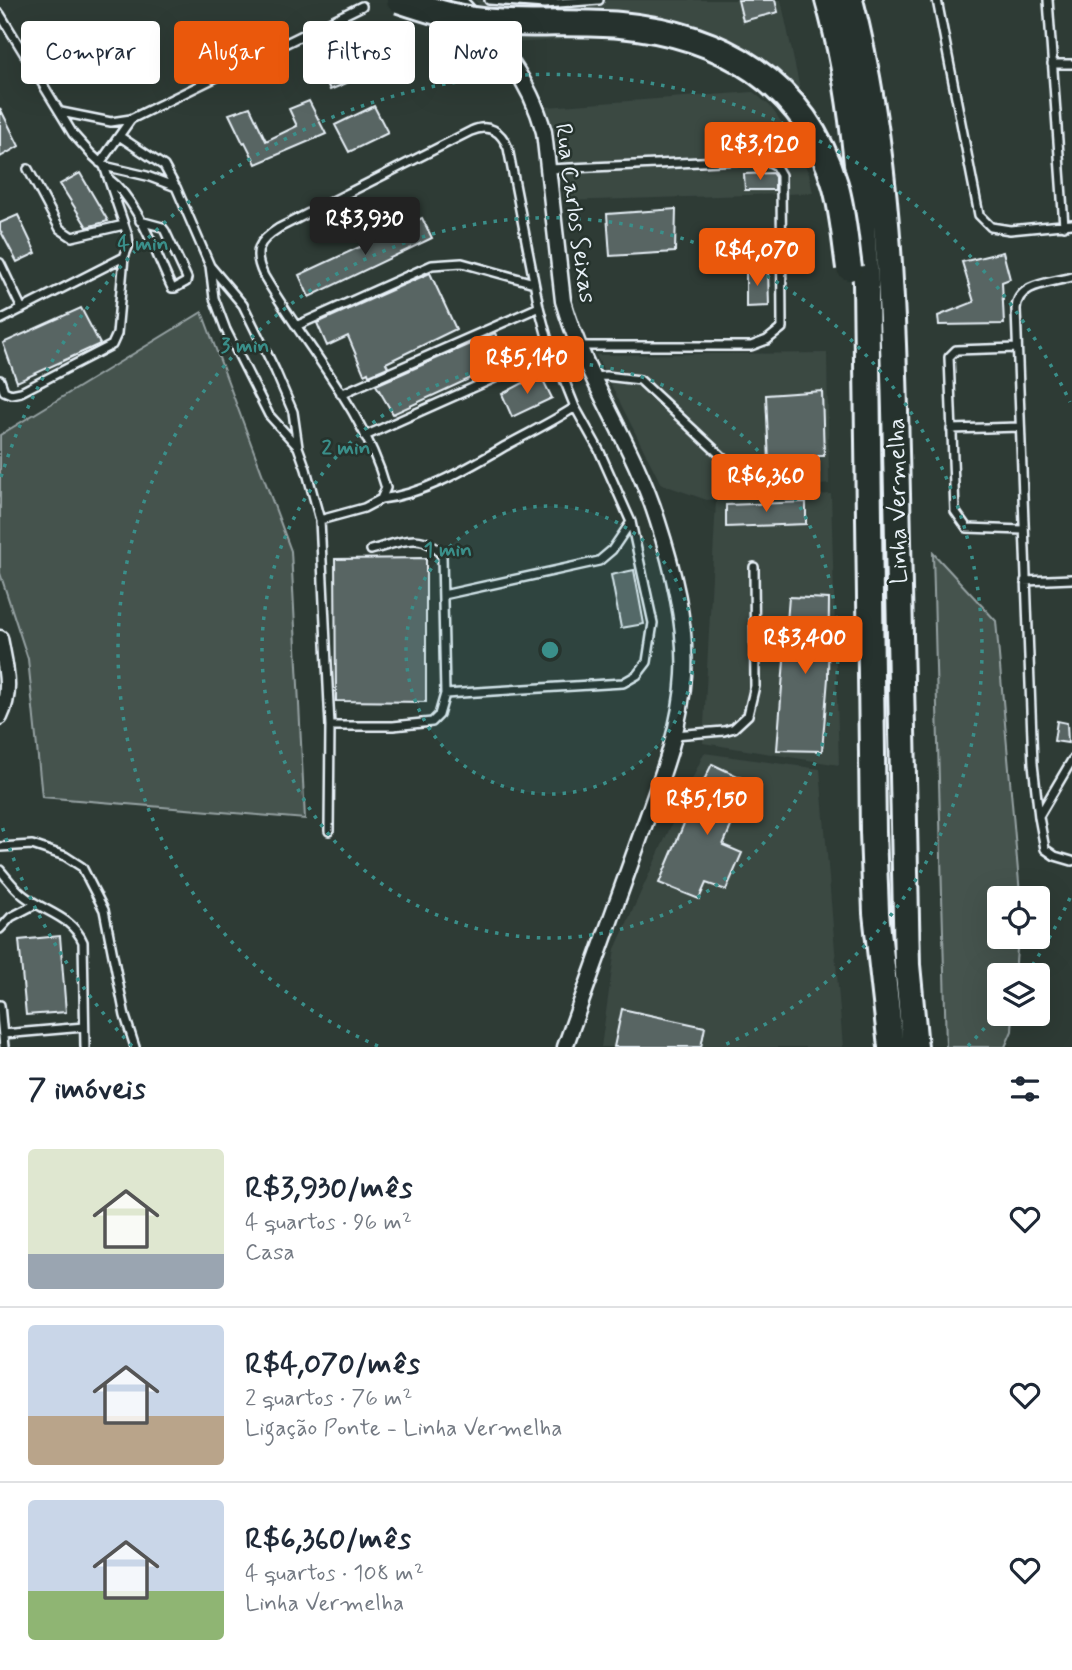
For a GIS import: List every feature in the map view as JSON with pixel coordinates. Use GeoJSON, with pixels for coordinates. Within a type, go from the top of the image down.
{"type":"FeatureCollection","features":[{"type":"Feature","properties":{"kind":"highway"},"geometry":{"type":"LineString","coordinates":[[399,0],[481,21],[604,24],[648,28],[690,38],[746,62],[771,82],[790,102],[821,148],[838,193],[869,452]]}},
{"type":"Feature","properties":{"kind":"highway","name":"Linha Vermelha"},"geometry":{"type":"LineString","coordinates":[[828,0],[844,70],[861,204],[868,308],[873,832],[876,913],[885,1013],[891,1047]]}},
{"type":"Feature","properties":{"kind":"highway","name":"Linha Vermelha"},"geometry":{"type":"LineString","coordinates":[[850,0],[871,96],[887,211],[894,355],[907,965],[915,1047]]}},
{"type":"Feature","properties":{"kind":"street","name":"Rua Carlos Seixas"},"geometry":{"type":"LineString","coordinates":[[458,0],[494,38],[519,71],[532,94],[544,132],[563,301],[591,377],[642,475],[658,520],[680,609],[684,676],[674,735],[565,1047]]}},
{"type":"Feature","properties":{"kind":"street"},"geometry":{"type":"LineString","coordinates":[[0,638],[8,692],[0,716]]}},
{"type":"Feature","properties":{"kind":"lane"},"geometry":{"type":"LineString","coordinates":[[489,0],[545,4],[599,0]]}},
{"type":"Feature","properties":{"kind":"lane"},"geometry":{"type":"LineString","coordinates":[[937,0],[979,215],[990,227],[1000,229],[1068,225],[1048,0]]}},
{"type":"Feature","properties":{"kind":"lane"},"geometry":{"type":"LineString","coordinates":[[61,112],[111,122],[131,119],[362,6]]}},
{"type":"Feature","properties":{"kind":"lane"},"geometry":{"type":"LineString","coordinates":[[0,14],[73,134],[102,164],[129,245],[124,257],[117,334],[112,345],[21,392],[11,394],[4,391],[0,380]]}},
{"type":"Feature","properties":{"kind":"lane"},"geometry":{"type":"LineString","coordinates":[[1052,64],[1072,64]]}},
{"type":"Feature","properties":{"kind":"lane"},"geometry":{"type":"LineString","coordinates":[[102,164],[131,119]]}},
{"type":"Feature","properties":{"kind":"lane"},"geometry":{"type":"LineString","coordinates":[[381,499],[386,488],[365,436],[258,264],[258,248],[264,238],[279,228],[478,128],[487,127],[498,131],[508,148],[539,307],[575,407],[599,450],[631,522],[653,623],[647,662],[637,675],[622,683],[445,694]]}},
{"type":"Feature","properties":{"kind":"lane"},"geometry":{"type":"LineString","coordinates":[[119,136],[164,166],[210,265],[243,305],[293,412],[298,447],[320,520],[330,726],[329,831]]}},
{"type":"Feature","properties":{"kind":"lane"},"geometry":{"type":"LineString","coordinates":[[549,169],[764,159],[775,165],[781,176],[782,328],[767,340],[751,346],[578,346]]}},
{"type":"Feature","properties":{"kind":"lane"},"geometry":{"type":"LineString","coordinates":[[102,164],[176,187]]}},
{"type":"Feature","properties":{"kind":"lane"},"geometry":{"type":"LineString","coordinates":[[27,169],[60,229],[66,235],[72,237],[124,225]]}},
{"type":"Feature","properties":{"kind":"lane"},"geometry":{"type":"LineString","coordinates":[[108,179],[120,187],[172,288],[186,282],[187,278],[162,227],[140,222]]}},
{"type":"Feature","properties":{"kind":"lane"},"geometry":{"type":"LineString","coordinates":[[0,320],[124,257]]}},
{"type":"Feature","properties":{"kind":"lane"},"geometry":{"type":"LineString","coordinates":[[0,263],[22,309]]}},
{"type":"Feature","properties":{"kind":"lane"},"geometry":{"type":"LineString","coordinates":[[296,326],[432,265],[463,263],[534,283]]}},
{"type":"Feature","properties":{"kind":"lane"},"geometry":{"type":"LineString","coordinates":[[210,265],[214,298],[226,330],[269,415],[298,447]]}},
{"type":"Feature","properties":{"kind":"lane"},"geometry":{"type":"LineString","coordinates":[[1072,277],[1022,292],[1016,299],[1033,764],[1045,849],[1055,856],[1072,861]]}},
{"type":"Feature","properties":{"kind":"lane"},"geometry":{"type":"LineString","coordinates":[[341,394],[539,307]]}},
{"type":"Feature","properties":{"kind":"lane"},"geometry":{"type":"LineString","coordinates":[[1017,348],[956,350],[949,357],[951,429],[955,511],[959,520],[967,528],[1023,530]]}},
{"type":"Feature","properties":{"kind":"lane"},"geometry":{"type":"LineString","coordinates":[[365,436],[553,352]]}},
{"type":"Feature","properties":{"kind":"lane"},"geometry":{"type":"LineString","coordinates":[[591,377],[640,380],[730,464]]}},
{"type":"Feature","properties":{"kind":"lane"},"geometry":{"type":"LineString","coordinates":[[320,520],[364,508],[381,499],[401,497],[423,489],[575,407]]}},
{"type":"Feature","properties":{"kind":"lane"},"geometry":{"type":"LineString","coordinates":[[951,429],[1020,427]]}},
{"type":"Feature","properties":{"kind":"lane"},"geometry":{"type":"LineString","coordinates":[[443,595],[599,561],[612,550],[631,522]]}},
{"type":"Feature","properties":{"kind":"lane"},"geometry":{"type":"LineString","coordinates":[[330,726],[393,726],[432,722],[439,715],[445,694],[442,556],[434,544],[420,539],[371,550]]}},
{"type":"Feature","properties":{"kind":"lane"},"geometry":{"type":"LineString","coordinates":[[674,735],[724,731],[741,723],[748,715],[755,686],[754,568]]}},
{"type":"Feature","properties":{"kind":"lane"},"geometry":{"type":"LineString","coordinates":[[1025,581],[1072,579]]}},
{"type":"Feature","properties":{"kind":"lane"},"geometry":{"type":"LineString","coordinates":[[1039,817],[1072,761]]}},
{"type":"Feature","properties":{"kind":"lane"},"geometry":{"type":"LineString","coordinates":[[0,847],[32,845],[65,856],[82,867],[104,911],[125,1016],[135,1047]]}},
{"type":"Feature","properties":{"kind":"lane"},"geometry":{"type":"LineString","coordinates":[[0,870],[22,894],[72,924],[83,942],[85,1047]]}},
{"type":"Feature","properties":{"kind":"lane"},"geometry":{"type":"LineString","coordinates":[[0,929],[11,917],[36,904]]}},
{"type":"Feature","properties":{"kind":"lane"},"geometry":{"type":"LineString","coordinates":[[0,1005],[4,1047]]}},
{"type":"Feature","properties":{"kind":"lane"},"geometry":{"type":"LineString","coordinates":[[3,1034],[84,1027]]}},
{"type":"Feature","properties":{"kind":"shaded area"},"geometry":{"type":"Polygon","coordinates":[[[475,0],[781,0],[800,89],[790,90],[711,34],[662,19],[639,17],[560,31],[561,40],[522,42],[522,21],[493,21],[475,0]]]}},
{"type":"Feature","properties":{"kind":"shaded area"},"geometry":{"type":"Polygon","coordinates":[[[753,92],[769,105],[791,135],[809,174],[813,193],[564,201],[561,158],[546,107],[753,92]]]}},
{"type":"Feature","properties":{"kind":"shaded area"},"geometry":{"type":"Polygon","coordinates":[[[202,312],[291,551],[305,819],[42,797],[28,659],[0,573],[0,435],[202,312]]]}},
{"type":"Feature","properties":{"kind":"shaded area"},"geometry":{"type":"Polygon","coordinates":[[[827,353],[829,484],[707,500],[661,484],[596,355],[827,353]]]}},
{"type":"Feature","properties":{"kind":"shaded area"},"geometry":{"type":"Polygon","coordinates":[[[831,494],[839,765],[703,743],[716,501],[831,494]]]}},
{"type":"Feature","properties":{"kind":"shaded area"},"geometry":{"type":"Polygon","coordinates":[[[933,553],[996,621],[1019,886],[987,886],[987,949],[1017,949],[1016,963],[987,963],[987,1026],[1012,1026],[1005,1047],[946,1047],[933,553]]]}},
{"type":"Feature","properties":{"kind":"shaded area"},"geometry":{"type":"Polygon","coordinates":[[[704,753],[820,769],[843,1047],[601,1047],[615,949],[704,753]]]}},
{"type":"Feature","properties":{"kind":"building"},"geometry":{"type":"Polygon","coordinates":[[[738,0],[775,0],[778,12],[743,21],[738,0]]]}},
{"type":"Feature","properties":{"kind":"building"},"geometry":{"type":"Polygon","coordinates":[[[327,84],[344,84],[330,90],[327,84]]]}},
{"type":"Feature","properties":{"kind":"building"},"geometry":{"type":"Polygon","coordinates":[[[309,101],[326,134],[256,164],[229,114],[250,107],[266,141],[297,126],[289,109],[309,101]]]}},
{"type":"Feature","properties":{"kind":"building"},"geometry":{"type":"Polygon","coordinates":[[[374,106],[388,133],[349,152],[335,125],[374,106]]]}},
{"type":"Feature","properties":{"kind":"building"},"geometry":{"type":"Polygon","coordinates":[[[0,108],[19,146],[0,157],[0,108]]]}},
{"type":"Feature","properties":{"kind":"building"},"geometry":{"type":"Polygon","coordinates":[[[80,173],[108,221],[87,227],[60,184],[80,173]]]}},
{"type":"Feature","properties":{"kind":"building"},"geometry":{"type":"Polygon","coordinates":[[[772,173],[775,177],[775,190],[745,190],[744,174],[772,173]]]}},
{"type":"Feature","properties":{"kind":"building"},"geometry":{"type":"Polygon","coordinates":[[[676,209],[675,252],[610,256],[607,214],[676,209]]]}},
{"type":"Feature","properties":{"kind":"building"},"geometry":{"type":"Polygon","coordinates":[[[18,215],[36,253],[17,262],[0,230],[0,223],[18,215]]]}},
{"type":"Feature","properties":{"kind":"building"},"geometry":{"type":"Polygon","coordinates":[[[422,218],[432,238],[309,297],[299,275],[422,218]]]}},
{"type":"Feature","properties":{"kind":"building"},"geometry":{"type":"Polygon","coordinates":[[[1003,252],[1010,279],[1002,282],[1004,324],[939,325],[938,316],[974,302],[962,262],[1003,252]]]}},
{"type":"Feature","properties":{"kind":"building"},"geometry":{"type":"Polygon","coordinates":[[[768,269],[769,306],[746,307],[746,270],[768,269]]]}},
{"type":"Feature","properties":{"kind":"building"},"geometry":{"type":"Polygon","coordinates":[[[430,273],[456,329],[386,363],[388,367],[369,375],[368,372],[364,374],[348,336],[327,346],[317,323],[430,273]]]}},
{"type":"Feature","properties":{"kind":"building"},"geometry":{"type":"Polygon","coordinates":[[[81,308],[100,344],[17,382],[3,343],[81,308]]]}},
{"type":"Feature","properties":{"kind":"building"},"geometry":{"type":"Polygon","coordinates":[[[495,333],[508,361],[393,414],[376,385],[495,333]]]}},
{"type":"Feature","properties":{"kind":"building"},"geometry":{"type":"Polygon","coordinates":[[[540,374],[552,398],[512,417],[502,394],[540,374]]]}},
{"type":"Feature","properties":{"kind":"building"},"geometry":{"type":"Polygon","coordinates":[[[822,391],[824,456],[818,456],[819,480],[770,484],[766,395],[822,391]]]}},
{"type":"Feature","properties":{"kind":"building"},"geometry":{"type":"Polygon","coordinates":[[[806,502],[806,524],[726,527],[726,505],[806,502]]]}},
{"type":"Feature","properties":{"kind":"building"},"geometry":{"type":"Polygon","coordinates":[[[426,558],[426,702],[336,701],[335,559],[426,558]]]}},
{"type":"Feature","properties":{"kind":"building"},"geometry":{"type":"Polygon","coordinates":[[[634,570],[644,624],[621,628],[611,575],[634,570]]]}},
{"type":"Feature","properties":{"kind":"building"},"geometry":{"type":"Polygon","coordinates":[[[789,597],[829,599],[828,678],[822,751],[777,750],[789,597]]]}},
{"type":"Feature","properties":{"kind":"building"},"geometry":{"type":"Polygon","coordinates":[[[1057,721],[1067,723],[1068,743],[1054,741],[1057,721]]]}},
{"type":"Feature","properties":{"kind":"building"},"geometry":{"type":"Polygon","coordinates":[[[712,764],[750,782],[723,845],[742,853],[726,890],[706,883],[699,899],[659,883],[712,764]]]}},
{"type":"Feature","properties":{"kind":"building"},"geometry":{"type":"Polygon","coordinates":[[[60,936],[66,1012],[26,1015],[19,940],[60,936]]]}},
{"type":"Feature","properties":{"kind":"building"},"geometry":{"type":"Polygon","coordinates":[[[622,1009],[705,1027],[701,1047],[614,1047],[622,1009]]]}}]}
